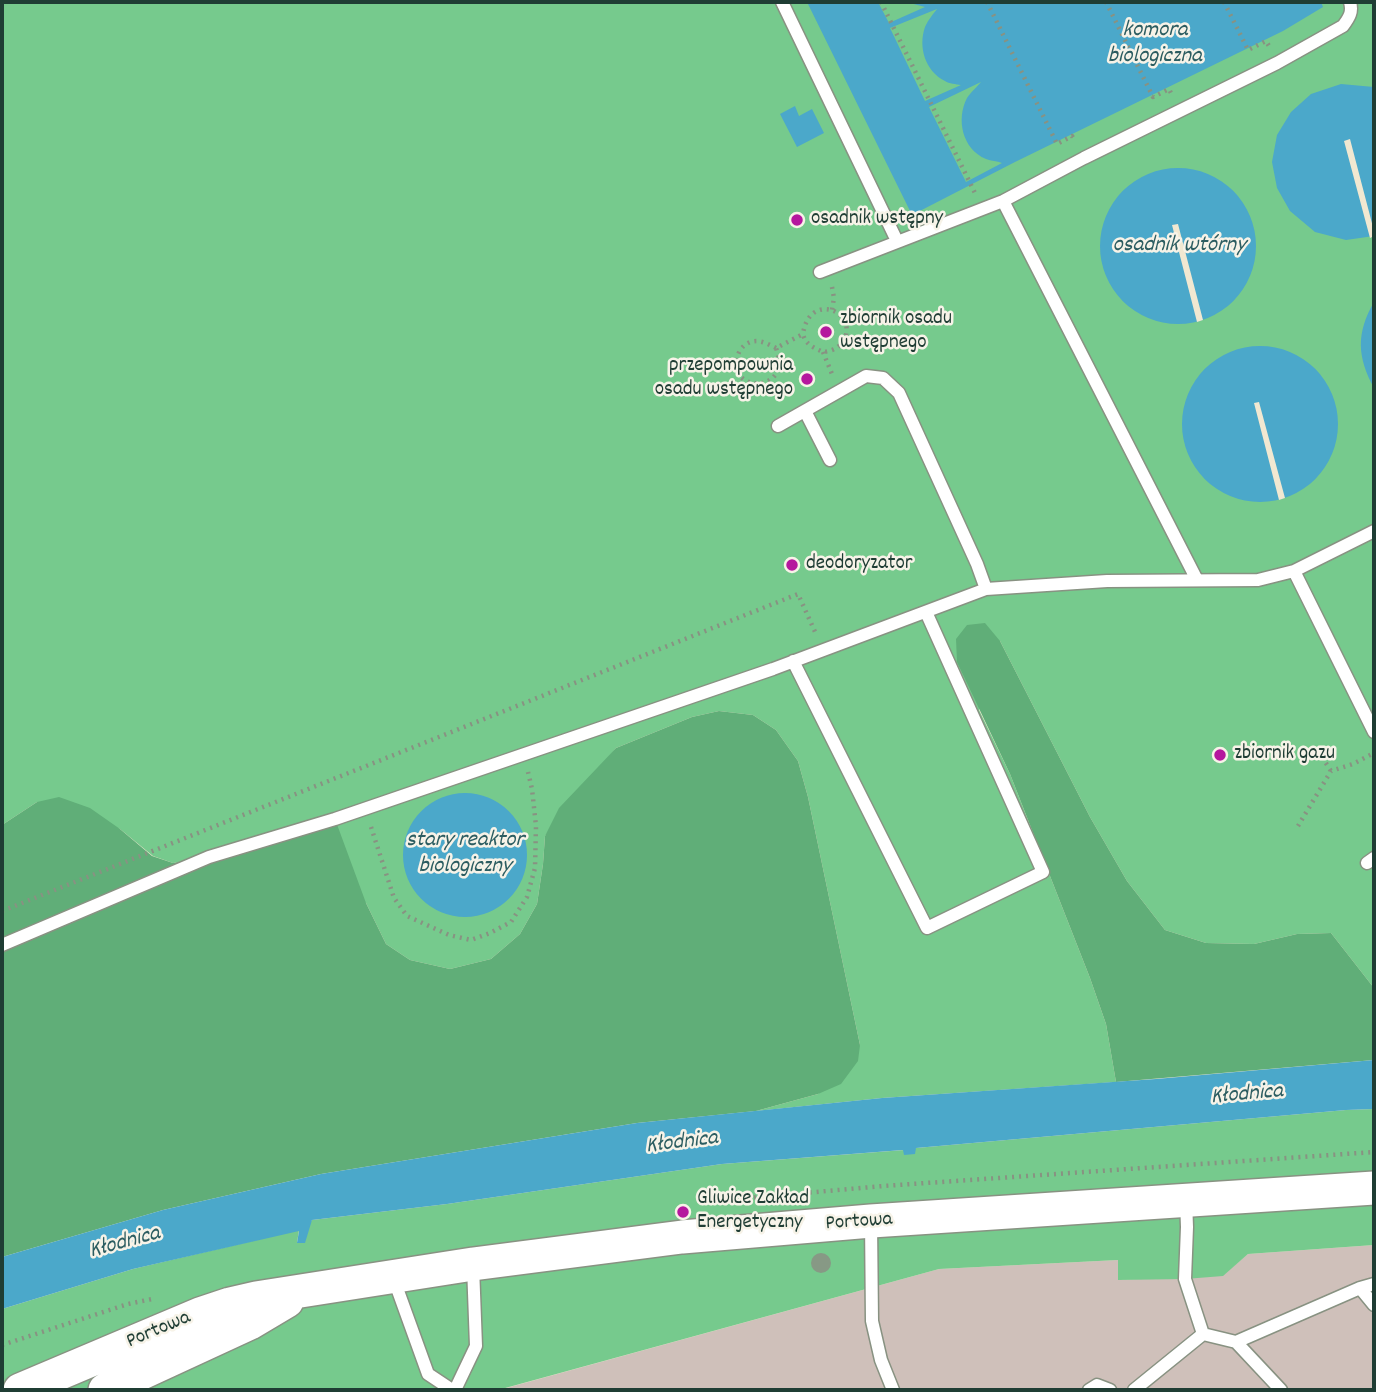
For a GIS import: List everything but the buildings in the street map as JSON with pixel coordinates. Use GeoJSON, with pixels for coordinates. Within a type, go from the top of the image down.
{"type":"FeatureCollection","features":[{"type":"Feature","properties":{"kind":"street","name":"Portowa"},"geometry":{"type":"LineString","coordinates":[[20,1390],[200,1314],[230,1304],[473,1264],[682,1237],[871,1221],[1374,1188]]}},
{"type":"Feature","properties":{"kind":"street","name":"Portowa"},"geometry":{"type":"LineString","coordinates":[[106,1390],[250,1323],[305,1292]]}},
{"type":"Feature","properties":{"kind":"lane"},"geometry":{"type":"LineString","coordinates":[[782,2],[897,241]]}},
{"type":"Feature","properties":{"kind":"lane"},"geometry":{"type":"LineString","coordinates":[[820,272],[1003,201],[1277,63],[1343,26],[1350,16],[1350,2]]}},
{"type":"Feature","properties":{"kind":"lane"},"geometry":{"type":"LineString","coordinates":[[1003,201],[1197,580]]}},
{"type":"Feature","properties":{"kind":"lane"},"geometry":{"type":"LineString","coordinates":[[778,426],[866,376],[883,378],[899,393],[986,589]]}},
{"type":"Feature","properties":{"kind":"lane"},"geometry":{"type":"LineString","coordinates":[[805,411],[830,460]]}},
{"type":"Feature","properties":{"kind":"lane"},"geometry":{"type":"LineString","coordinates":[[2,946],[209,857],[365,808],[793,661],[986,589],[1107,581],[1258,580],[1294,571],[1374,531]]}},
{"type":"Feature","properties":{"kind":"lane"},"geometry":{"type":"LineString","coordinates":[[1294,571],[1374,732]]}},
{"type":"Feature","properties":{"kind":"lane"},"geometry":{"type":"LineString","coordinates":[[793,661],[927,928],[1043,872],[926,612]]}},
{"type":"Feature","properties":{"kind":"lane"},"geometry":{"type":"LineString","coordinates":[[1186,1200],[1185,1279],[1203,1334]]}},
{"type":"Feature","properties":{"kind":"lane"},"geometry":{"type":"LineString","coordinates":[[871,1221],[872,1321],[881,1360],[893,1390]]}},
{"type":"Feature","properties":{"kind":"lane"},"geometry":{"type":"LineString","coordinates":[[392,1277],[428,1374],[454,1390],[477,1346],[473,1264]]}},
{"type":"Feature","properties":{"kind":"lane"},"geometry":{"type":"LineString","coordinates":[[1236,1342],[1374,1284]]}},
{"type":"Feature","properties":{"kind":"lane"},"geometry":{"type":"LineString","coordinates":[[1360,1288],[1374,1305]]}},
{"type":"Feature","properties":{"kind":"lane"},"geometry":{"type":"LineString","coordinates":[[1203,1334],[1236,1342],[1281,1390]]}},
{"type":"Feature","properties":{"kind":"lane"},"geometry":{"type":"LineString","coordinates":[[1134,1390],[1203,1334]]}},
{"type":"Feature","properties":{"kind":"lane"},"geometry":{"type":"LineString","coordinates":[[1089,1390],[1097,1385],[1110,1390]]}},
{"type":"Feature","properties":{"kind":"path"},"geometry":{"type":"LineString","coordinates":[[881,2],[972,188]]}},
{"type":"Feature","properties":{"kind":"path"},"geometry":{"type":"LineString","coordinates":[[987,2],[1057,144],[1072,136]]}},
{"type":"Feature","properties":{"kind":"path"},"geometry":{"type":"LineString","coordinates":[[1106,2],[1153,97],[1169,89]]}},
{"type":"Feature","properties":{"kind":"path"},"geometry":{"type":"LineString","coordinates":[[1224,2],[1248,50],[1266,41]]}},
{"type":"Feature","properties":{"kind":"path"},"geometry":{"type":"LineString","coordinates":[[831,281],[834,298],[832,310]]}},
{"type":"Feature","properties":{"kind":"path"},"geometry":{"type":"LineString","coordinates":[[822,308],[832,310],[841,315],[846,323],[846,333],[838,348],[823,352],[811,347],[803,334],[807,319],[812,313],[822,308]]}},
{"type":"Feature","properties":{"kind":"path"},"geometry":{"type":"LineString","coordinates":[[776,348],[803,334]]}},
{"type":"Feature","properties":{"kind":"path"},"geometry":{"type":"LineString","coordinates":[[754,341],[776,348],[779,366],[774,377],[757,384],[740,377],[736,363],[743,346],[754,341]]}},
{"type":"Feature","properties":{"kind":"path"},"geometry":{"type":"LineString","coordinates":[[823,352],[833,377]]}},
{"type":"Feature","properties":{"kind":"path"},"geometry":{"type":"LineString","coordinates":[[2,911],[798,594],[823,650]]}},
{"type":"Feature","properties":{"kind":"path"},"geometry":{"type":"LineString","coordinates":[[1307,759],[1318,751],[1331,771]]}},
{"type":"Feature","properties":{"kind":"path"},"geometry":{"type":"LineString","coordinates":[[1298,826],[1331,771],[1374,753]]}},
{"type":"Feature","properties":{"kind":"path"},"geometry":{"type":"LineString","coordinates":[[365,808],[394,898],[407,916],[449,935],[471,940],[511,922],[527,897],[535,868],[536,827],[532,789],[523,754]]}},
{"type":"Feature","properties":{"kind":"path"},"geometry":{"type":"LineString","coordinates":[[788,1194],[1374,1152]]}},
{"type":"Feature","properties":{"kind":"shaded area"},"geometry":{"type":"Polygon","coordinates":[[[1374,1245],[1374,1390],[499,1390],[939,1269],[1118,1260],[1118,1280],[1223,1275],[1248,1254],[1374,1245]]]}},
{"type":"Feature","properties":{"kind":"green space"},"geometry":{"type":"Polygon","coordinates":[[[2,2],[1374,2],[1374,988],[1331,933],[1297,934],[1254,944],[1206,943],[1165,930],[1127,881],[1090,817],[1000,641],[979,710],[1010,774],[1090,978],[1106,1024],[1116,1082],[882,1098],[756,1111],[818,1094],[860,1045],[798,761],[776,730],[753,715],[719,711],[692,717],[616,748],[545,836],[537,904],[520,934],[491,959],[450,969],[410,960],[386,944],[366,903],[209,857],[173,863],[153,856],[120,829],[37,802],[2,825],[2,2]]]}},
{"type":"Feature","properties":{"kind":"green space"},"geometry":{"type":"Polygon","coordinates":[[[985,623],[1000,641],[1090,817],[1127,881],[1165,930],[1206,943],[1254,944],[1297,934],[1331,933],[1374,988],[1374,1060],[1116,1082],[1106,1024],[1090,978],[1010,774],[957,662],[956,639],[967,625],[985,623]]]}},
{"type":"Feature","properties":{"kind":"green space"},"geometry":{"type":"Polygon","coordinates":[[[719,711],[753,715],[776,730],[798,761],[860,1045],[858,1061],[841,1084],[818,1094],[756,1111],[637,1123],[321,1174],[163,1210],[2,1257],[2,825],[37,802],[59,797],[90,808],[152,856],[173,863],[209,857],[335,819],[366,903],[386,944],[410,960],[450,969],[491,959],[520,934],[537,904],[545,836],[559,808],[616,748],[692,717],[719,711]]]}},
{"type":"Feature","properties":{"kind":"green space"},"geometry":{"type":"Polygon","coordinates":[[[1374,1109],[1374,1245],[1248,1254],[1223,1276],[1118,1280],[1118,1260],[939,1269],[498,1390],[2,1390],[2,1309],[133,1269],[299,1230],[297,1243],[312,1220],[447,1204],[722,1164],[904,1150],[904,1155],[916,1148],[1374,1109]]]}},
{"type":"Feature","properties":{"kind":"water","name":"komora biologiczna"},"geometry":{"type":"Polygon","coordinates":[[[807,2],[878,2],[889,23],[925,7],[906,2],[1321,2],[1323,7],[1283,31],[912,215],[807,2]],[[937,9],[890,28],[925,101],[961,85],[948,83],[938,77],[925,58],[923,35],[926,24],[937,9]],[[981,82],[929,107],[966,182],[1002,163],[978,154],[971,148],[963,133],[964,106],[967,98],[981,82]]]}},
{"type":"Feature","properties":{"kind":"water","name":"osadnik wtórny"},"geometry":{"type":"Polygon","coordinates":[[[1341,84],[1374,87],[1374,236],[1346,240],[1315,232],[1290,211],[1277,188],[1272,162],[1277,135],[1291,112],[1311,94],[1341,84]]]}},
{"type":"Feature","properties":{"kind":"water"},"geometry":{"type":"Polygon","coordinates":[[[795,106],[799,116],[812,109],[824,133],[797,147],[780,114],[795,106]]]}},
{"type":"Feature","properties":{"kind":"water","name":"osadnik wtórny"},"geometry":{"type":"Polygon","coordinates":[[[1178,168],[1208,174],[1233,191],[1250,216],[1256,246],[1250,276],[1233,301],[1208,318],[1178,324],[1148,318],[1123,301],[1106,276],[1100,246],[1106,216],[1123,191],[1148,174],[1178,168]]]}},
{"type":"Feature","properties":{"kind":"water"},"geometry":{"type":"Polygon","coordinates":[[[1374,302],[1374,388],[1364,366],[1361,345],[1364,324],[1374,302]]]}},
{"type":"Feature","properties":{"kind":"water"},"geometry":{"type":"Polygon","coordinates":[[[1260,346],[1290,352],[1315,369],[1332,394],[1338,424],[1332,454],[1315,479],[1290,496],[1260,502],[1230,496],[1205,479],[1188,454],[1182,424],[1188,394],[1205,369],[1230,352],[1260,346]]]}},
{"type":"Feature","properties":{"kind":"water","name":"stary reaktor biologiczny"},"geometry":{"type":"Polygon","coordinates":[[[465,793],[489,798],[509,811],[522,831],[527,855],[522,879],[509,899],[489,912],[465,917],[441,912],[421,899],[408,879],[403,855],[408,831],[421,811],[441,798],[465,793]]]}},
{"type":"Feature","properties":{"kind":"water","name":"Kłodnica"},"geometry":{"type":"Polygon","coordinates":[[[1374,1060],[1374,1109],[916,1148],[915,1154],[904,1155],[903,1150],[722,1164],[447,1204],[312,1220],[305,1243],[297,1243],[299,1231],[133,1269],[2,1309],[2,1257],[163,1210],[321,1174],[637,1123],[882,1098],[1156,1079],[1374,1060]]]}},
{"type":"Feature","properties":{"kind":"pier"},"geometry":{"type":"Polygon","coordinates":[[[1350,139],[1374,231],[1374,236],[1370,238],[1344,141],[1350,139]]]}},
{"type":"Feature","properties":{"kind":"pier"},"geometry":{"type":"Polygon","coordinates":[[[1178,224],[1203,320],[1197,322],[1172,225],[1178,224]]]}},
{"type":"Feature","properties":{"kind":"pier"},"geometry":{"type":"Polygon","coordinates":[[[1259,402],[1285,498],[1279,500],[1254,403],[1259,402]]]}},
{"type":"Feature","properties":{"kind":"place","name":"osadnik wstępny"},"geometry":{"type":"Point","coordinates":[797,220]}},
{"type":"Feature","properties":{"kind":"place","name":"zbiornik osadu wstępnego"},"geometry":{"type":"Point","coordinates":[826,332]}},
{"type":"Feature","properties":{"kind":"place","name":"przepompownia osadu wstępnego"},"geometry":{"type":"Point","coordinates":[807,379]}},
{"type":"Feature","properties":{"kind":"place","name":"deodoryzator"},"geometry":{"type":"Point","coordinates":[792,565]}},
{"type":"Feature","properties":{"kind":"place","name":"zbiornik gazu"},"geometry":{"type":"Point","coordinates":[1220,755]}},
{"type":"Feature","properties":{"kind":"place","name":"Gliwice Zakład Energetyczny"},"geometry":{"type":"Point","coordinates":[683,1212]}}]}
